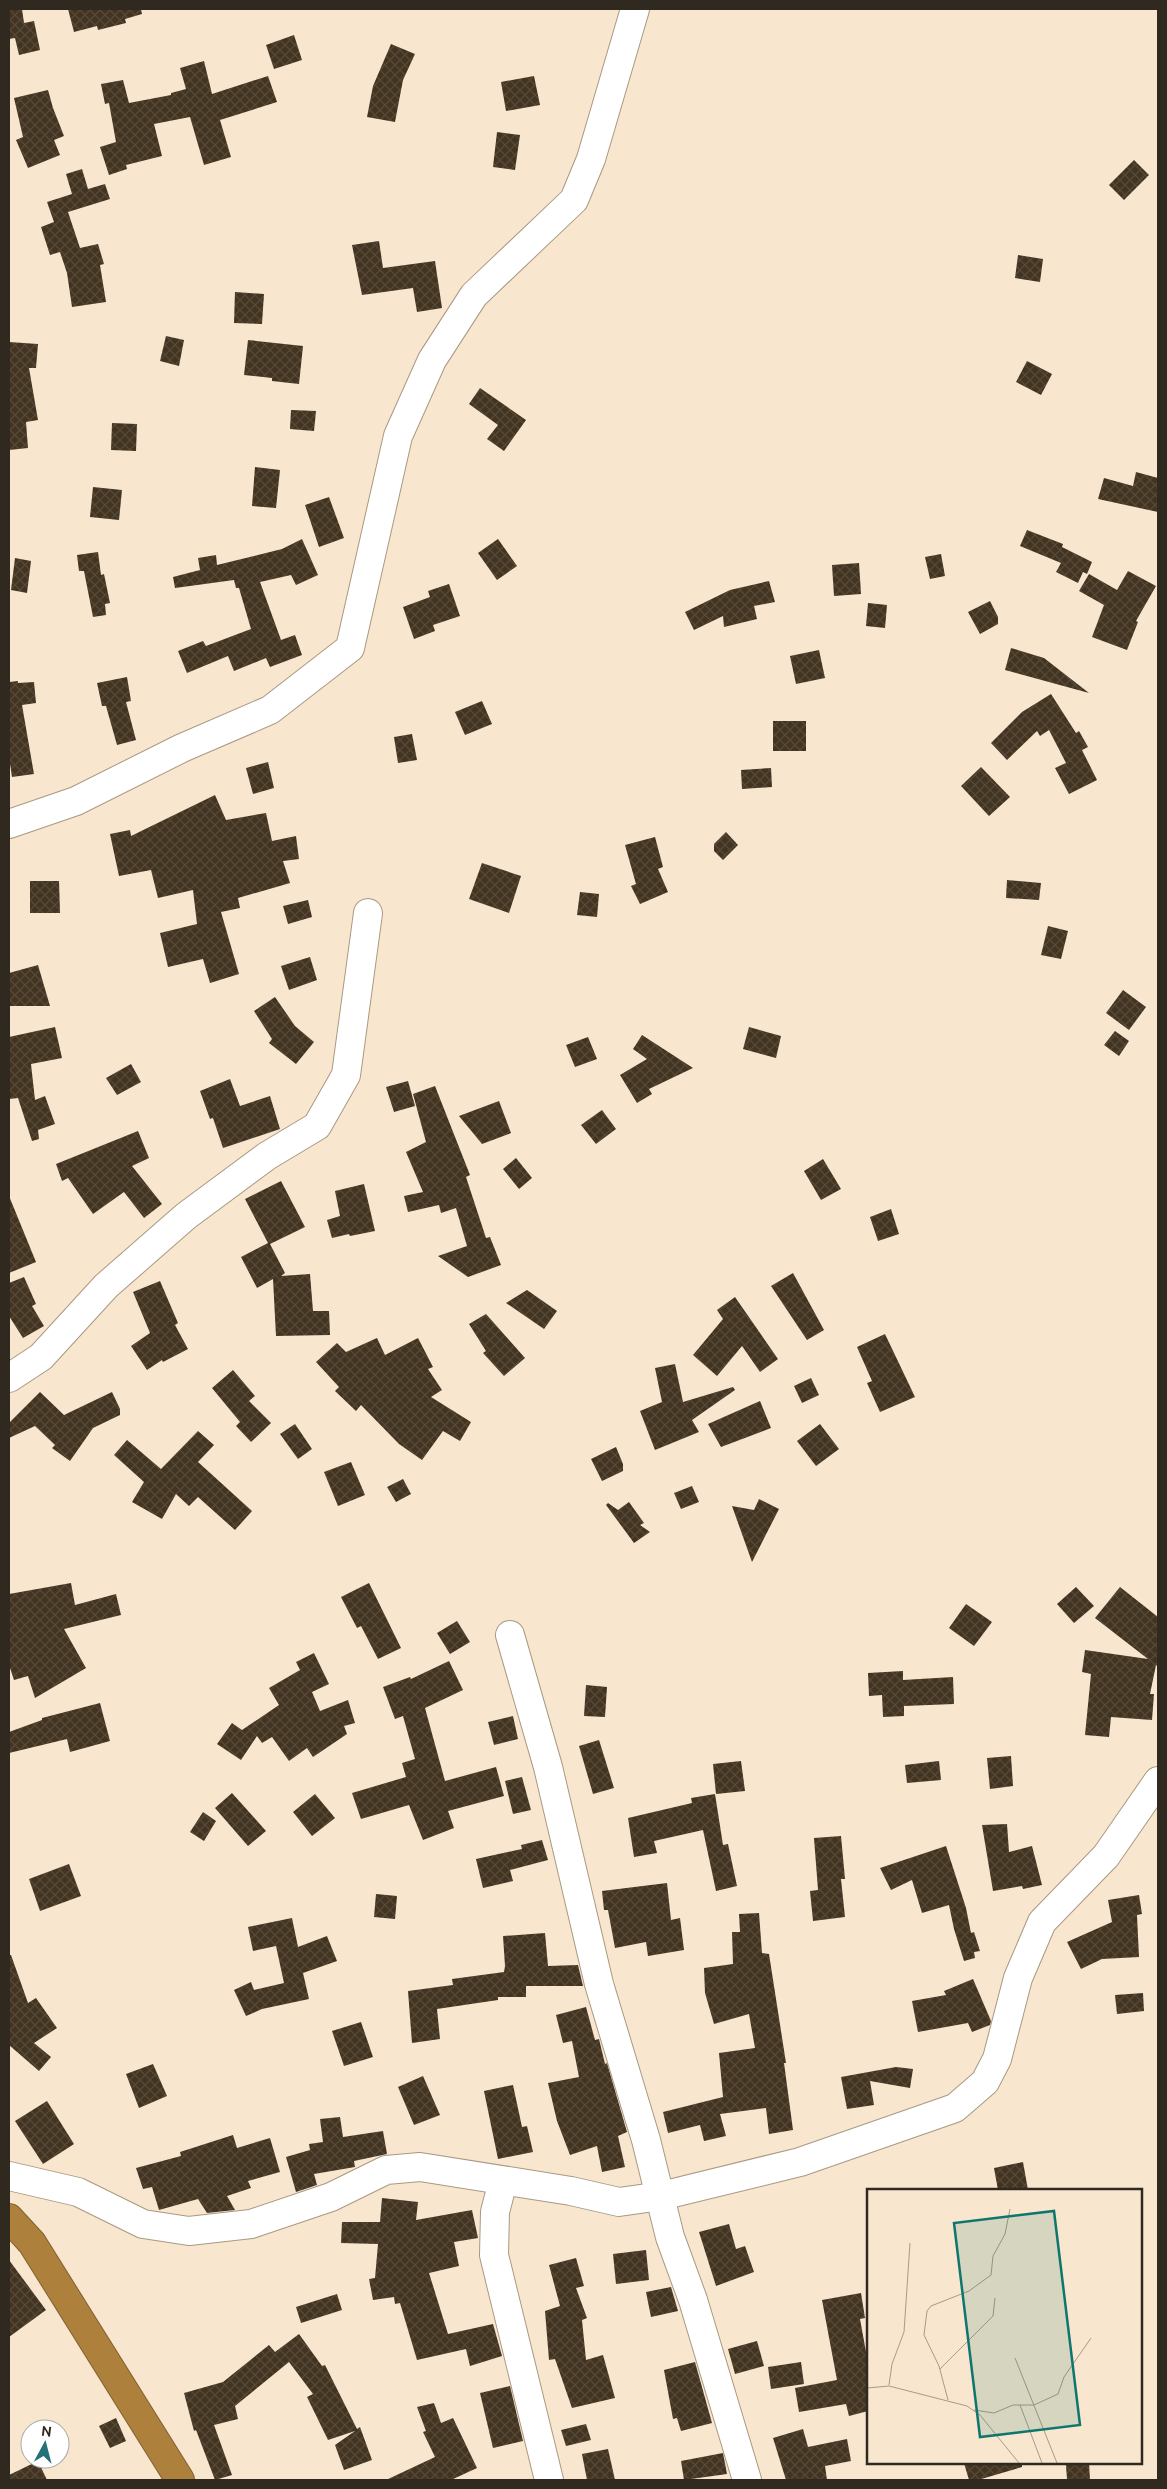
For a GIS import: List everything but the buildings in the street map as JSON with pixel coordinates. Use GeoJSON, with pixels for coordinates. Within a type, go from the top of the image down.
{"type":"FeatureCollection","features":[{"type":"Feature","properties":{"kind":"highway"},"geometry":{"type":"LineString","coordinates":[[9,2218],[32,2243],[180,2480]]}},
{"type":"Feature","properties":{"kind":"street"},"geometry":{"type":"LineString","coordinates":[[9,824],[76,801],[182,748],[270,710],[350,648],[398,436],[432,360],[474,295],[574,200],[591,159],[635,9]]}},
{"type":"Feature","properties":{"kind":"street"},"geometry":{"type":"LineString","coordinates":[[9,1378],[41,1357],[106,1286],[186,1216],[267,1156],[317,1126],[346,1075],[368,913]]}},
{"type":"Feature","properties":{"kind":"street"},"geometry":{"type":"LineString","coordinates":[[510,1635],[548,1767],[599,1984],[661,2196],[670,2237],[698,2317],[747,2480]]}},
{"type":"Feature","properties":{"kind":"street"},"geometry":{"type":"LineString","coordinates":[[9,2176],[78,2192],[143,2224],[189,2231],[250,2224],[331,2197],[386,2170],[420,2167],[571,2191],[619,2202],[661,2196],[800,2162],[956,2108],[984,2082],[997,2059],[1018,1978],[1042,1922],[1106,1856],[1158,1781]]}},
{"type":"Feature","properties":{"kind":"street"},"geometry":{"type":"LineString","coordinates":[[503,2181],[495,2212],[494,2255],[549,2480]]}}]}
